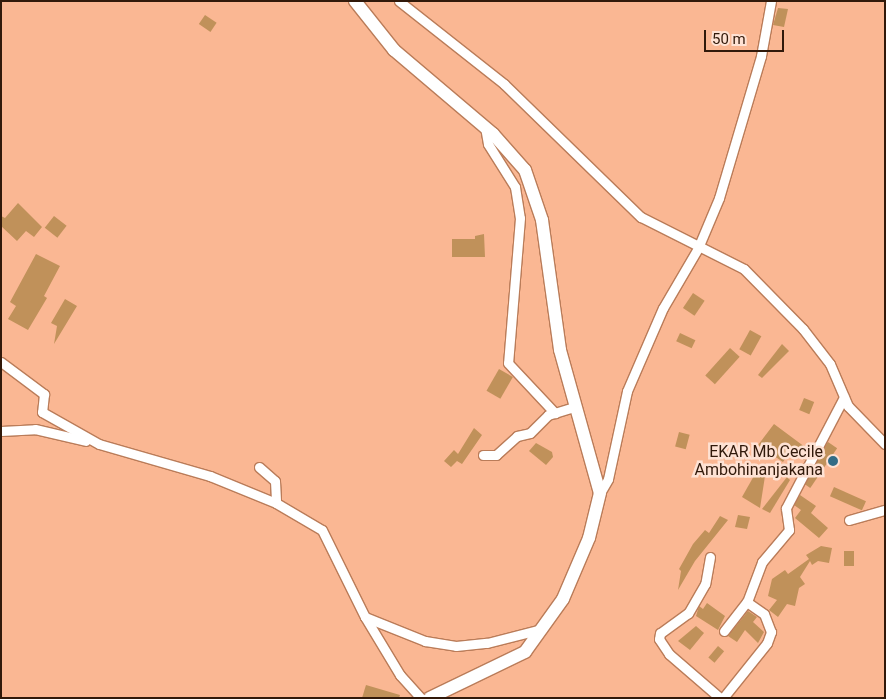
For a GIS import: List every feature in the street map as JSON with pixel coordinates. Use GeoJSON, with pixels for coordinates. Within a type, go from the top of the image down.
{"type":"FeatureCollection","features":[{"type":"Feature","properties":{"kind":"street"},"geometry":{"type":"LineString","coordinates":[[355,1],[394,50],[485,127],[525,170],[542,220],[560,350],[600,493]]}},
{"type":"Feature","properties":{"kind":"street"},"geometry":{"type":"LineString","coordinates":[[399,1],[504,84],[641,217],[698,248],[744,269],[802,328],[830,364],[848,406],[885,444]]}},
{"type":"Feature","properties":{"kind":"street"},"geometry":{"type":"LineString","coordinates":[[430,698],[525,652],[563,599],[589,538],[600,493],[608,479],[626,390],[664,308],[698,248],[719,198],[761,56],[771,1]]}},
{"type":"Feature","properties":{"kind":"street"},"geometry":{"type":"LineString","coordinates":[[485,127],[488,144],[515,187],[520,218],[508,363],[555,413]]}},
{"type":"Feature","properties":{"kind":"street"},"geometry":{"type":"LineString","coordinates":[[1,362],[44,394],[42,412],[99,444]]}},
{"type":"Feature","properties":{"kind":"street"},"geometry":{"type":"LineString","coordinates":[[724,631],[747,602],[762,562],[788,530],[786,508],[844,397]]}},
{"type":"Feature","properties":{"kind":"street"},"geometry":{"type":"LineString","coordinates":[[483,455],[496,455],[517,436],[530,433],[548,415],[575,407]]}},
{"type":"Feature","properties":{"kind":"street"},"geometry":{"type":"LineString","coordinates":[[1,431],[35,429],[99,444],[210,476],[276,503],[322,530],[365,617],[400,675],[421,698]]}},
{"type":"Feature","properties":{"kind":"street"},"geometry":{"type":"LineString","coordinates":[[259,467],[274,481],[276,503]]}},
{"type":"Feature","properties":{"kind":"street"},"geometry":{"type":"LineString","coordinates":[[849,520],[885,510]]}},
{"type":"Feature","properties":{"kind":"street"},"geometry":{"type":"LineString","coordinates":[[710,557],[705,584],[688,613],[660,633],[659,639],[669,654],[721,698],[767,643],[772,632],[764,614],[747,602]]}},
{"type":"Feature","properties":{"kind":"street"},"geometry":{"type":"LineString","coordinates":[[365,617],[425,641],[456,646],[487,643],[542,628]]}},
{"type":"Feature","properties":{"kind":"building"},"geometry":{"type":"Polygon","coordinates":[[[778,8],[788,9],[784,27],[773,25],[778,8]]]}},
{"type":"Feature","properties":{"kind":"building"},"geometry":{"type":"Polygon","coordinates":[[[205,15],[217,23],[210,32],[199,24],[205,15]]]}},
{"type":"Feature","properties":{"kind":"building"},"geometry":{"type":"Polygon","coordinates":[[[18,203],[42,227],[34,237],[26,231],[17,241],[1,226],[1,216],[5,218],[18,203]]]}},
{"type":"Feature","properties":{"kind":"building"},"geometry":{"type":"Polygon","coordinates":[[[54,216],[67,226],[57,238],[45,228],[54,216]]]}},
{"type":"Feature","properties":{"kind":"building"},"geometry":{"type":"Polygon","coordinates":[[[484,234],[485,257],[452,257],[452,239],[475,239],[475,236],[484,234]]]}},
{"type":"Feature","properties":{"kind":"building"},"geometry":{"type":"Polygon","coordinates":[[[36,254],[60,266],[44,296],[47,298],[28,330],[8,319],[16,306],[10,302],[36,254]]]}},
{"type":"Feature","properties":{"kind":"building"},"geometry":{"type":"Polygon","coordinates":[[[693,293],[705,301],[695,316],[683,308],[693,293]]]}},
{"type":"Feature","properties":{"kind":"building"},"geometry":{"type":"Polygon","coordinates":[[[65,299],[77,306],[54,344],[57,326],[51,323],[65,299]]]}},
{"type":"Feature","properties":{"kind":"building"},"geometry":{"type":"Polygon","coordinates":[[[750,330],[761,336],[751,356],[739,349],[750,330]]]}},
{"type":"Feature","properties":{"kind":"building"},"geometry":{"type":"Polygon","coordinates":[[[680,333],[695,340],[692,348],[676,341],[680,333]]]}},
{"type":"Feature","properties":{"kind":"building"},"geometry":{"type":"Polygon","coordinates":[[[782,344],[789,351],[762,378],[758,375],[782,344]]]}},
{"type":"Feature","properties":{"kind":"building"},"geometry":{"type":"Polygon","coordinates":[[[730,348],[740,357],[715,384],[705,375],[730,348]]]}},
{"type":"Feature","properties":{"kind":"building"},"geometry":{"type":"Polygon","coordinates":[[[499,369],[513,377],[500,399],[486,391],[499,369]]]}},
{"type":"Feature","properties":{"kind":"building"},"geometry":{"type":"Polygon","coordinates":[[[804,398],[814,402],[809,414],[799,410],[804,398]]]}},
{"type":"Feature","properties":{"kind":"building"},"geometry":{"type":"Polygon","coordinates":[[[774,424],[809,450],[804,460],[791,450],[783,462],[758,445],[774,424]]]}},
{"type":"Feature","properties":{"kind":"building"},"geometry":{"type":"Polygon","coordinates":[[[474,428],[482,435],[462,464],[457,461],[451,467],[444,461],[454,450],[458,454],[474,428]]]}},
{"type":"Feature","properties":{"kind":"building"},"geometry":{"type":"Polygon","coordinates":[[[679,432],[690,435],[686,449],[675,446],[679,432]]]}},
{"type":"Feature","properties":{"kind":"building"},"geometry":{"type":"Polygon","coordinates":[[[828,442],[837,448],[810,488],[801,482],[828,442]]]}},
{"type":"Feature","properties":{"kind":"building"},"geometry":{"type":"Polygon","coordinates":[[[536,443],[552,452],[553,457],[546,465],[529,451],[536,443]]]}},
{"type":"Feature","properties":{"kind":"building"},"geometry":{"type":"Polygon","coordinates":[[[755,474],[765,476],[760,508],[742,497],[755,474]]]}},
{"type":"Feature","properties":{"kind":"building"},"geometry":{"type":"Polygon","coordinates":[[[787,477],[790,480],[770,513],[762,509],[787,477]]]}},
{"type":"Feature","properties":{"kind":"building"},"geometry":{"type":"Polygon","coordinates":[[[834,487],[866,501],[862,510],[830,496],[834,487]]]}},
{"type":"Feature","properties":{"kind":"building"},"geometry":{"type":"Polygon","coordinates":[[[800,495],[816,506],[811,513],[828,528],[819,538],[795,518],[801,510],[794,505],[800,495]]]}},
{"type":"Feature","properties":{"kind":"building"},"geometry":{"type":"Polygon","coordinates":[[[738,515],[750,517],[747,529],[735,527],[738,515]]]}},
{"type":"Feature","properties":{"kind":"building"},"geometry":{"type":"Polygon","coordinates":[[[720,516],[728,520],[695,561],[678,590],[681,571],[679,569],[693,544],[705,530],[709,533],[720,516]]]}},
{"type":"Feature","properties":{"kind":"building"},"geometry":{"type":"Polygon","coordinates":[[[821,546],[832,548],[829,563],[818,561],[812,565],[810,561],[800,577],[805,584],[799,588],[795,606],[787,604],[778,617],[769,610],[777,600],[768,596],[772,579],[785,570],[788,574],[809,559],[806,555],[821,546]]]}},
{"type":"Feature","properties":{"kind":"building"},"geometry":{"type":"Polygon","coordinates":[[[844,551],[854,551],[854,566],[844,566],[844,551]]]}},
{"type":"Feature","properties":{"kind":"building"},"geometry":{"type":"Polygon","coordinates":[[[707,603],[725,616],[718,630],[696,616],[699,606],[703,609],[707,603]]]}},
{"type":"Feature","properties":{"kind":"building"},"geometry":{"type":"Polygon","coordinates":[[[748,611],[757,617],[753,622],[764,632],[758,643],[745,630],[737,642],[728,636],[748,611]]]}},
{"type":"Feature","properties":{"kind":"building"},"geometry":{"type":"Polygon","coordinates":[[[696,626],[704,633],[690,650],[678,641],[696,626]]]}},
{"type":"Feature","properties":{"kind":"building"},"geometry":{"type":"Polygon","coordinates":[[[718,646],[724,651],[714,663],[708,657],[718,646]]]}},
{"type":"Feature","properties":{"kind":"building"},"geometry":{"type":"Polygon","coordinates":[[[366,685],[400,695],[399,698],[362,698],[366,685]]]}},
{"type":"Feature","properties":{"kind":"place","name":"EKAR Mb Cecile Ambohinanjakana"},"geometry":{"type":"Point","coordinates":[833,461]}}]}
